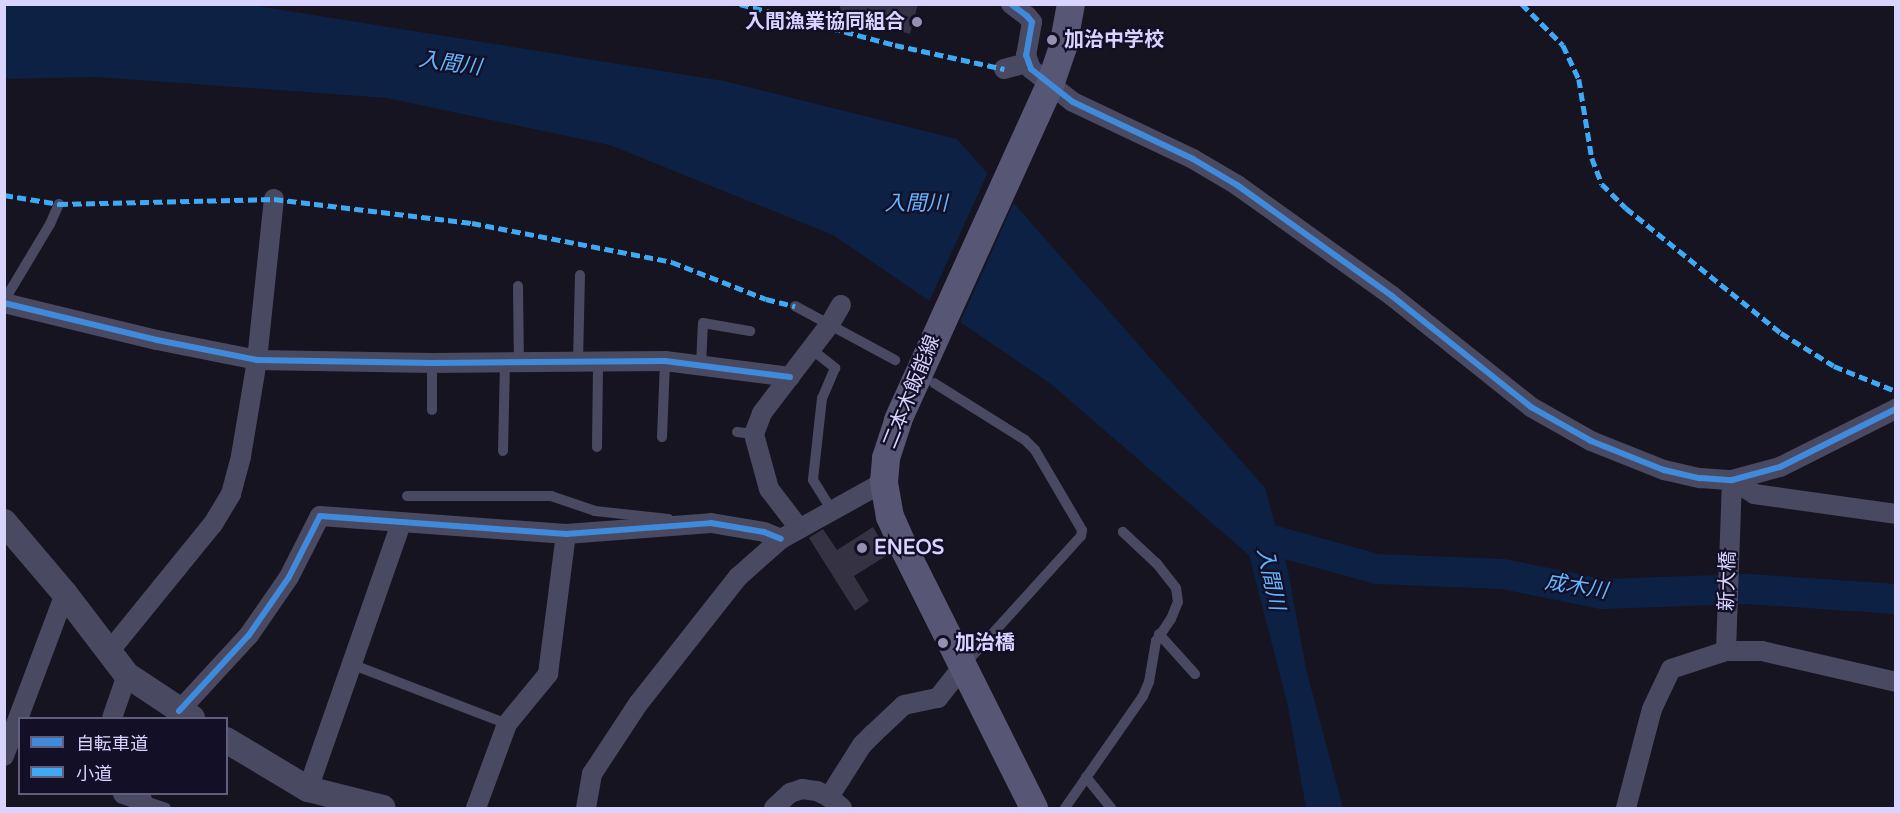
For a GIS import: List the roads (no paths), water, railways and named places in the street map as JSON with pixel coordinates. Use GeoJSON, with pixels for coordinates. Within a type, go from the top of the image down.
{"type":"FeatureCollection","features":[{"type":"Feature","properties":{"kind":"main road","name":"二本木飯能線"},"geometry":{"type":"LineString","coordinates":[[1034,808],[899,537],[886,501],[884,482],[886,458],[892,437],[927,350],[1046,93],[1063,46],[1071,4]]}},
{"type":"Feature","properties":{"kind":"street"},"geometry":{"type":"LineString","coordinates":[[1011,4],[1032,22],[1027,63],[1046,93],[1073,102],[1193,159],[1254,196],[1392,296],[1550,420],[1591,441],[1664,471],[1700,478],[1732,480],[1780,466],[1896,409]]}},
{"type":"Feature","properties":{"kind":"street"},"geometry":{"type":"LineString","coordinates":[[1004,69],[1027,63]]}},
{"type":"Feature","properties":{"kind":"street"},"geometry":{"type":"LineString","coordinates":[[108,653],[213,524],[231,494],[241,456],[257,360],[274,199]]}},
{"type":"Feature","properties":{"kind":"street"},"geometry":{"type":"LineString","coordinates":[[4,302],[157,340],[257,360],[432,363],[665,361],[790,377]]}},
{"type":"Feature","properties":{"kind":"street"},"geometry":{"type":"LineString","coordinates":[[800,528],[769,489],[746,433],[811,350],[841,305]]}},
{"type":"Feature","properties":{"kind":"street"},"geometry":{"type":"LineString","coordinates":[[1732,480],[1754,494],[1896,514]]}},
{"type":"Feature","properties":{"kind":"street","name":"新大橋"},"geometry":{"type":"LineString","coordinates":[[1726,651],[1732,480]]}},
{"type":"Feature","properties":{"kind":"street"},"geometry":{"type":"LineString","coordinates":[[586,808],[592,774],[638,704],[738,577],[781,539],[884,482]]}},
{"type":"Feature","properties":{"kind":"street"},"geometry":{"type":"LineString","coordinates":[[4,522],[65,594],[127,675],[186,715],[249,635],[289,577],[320,516],[566,534],[711,523],[764,532],[781,539]]}},
{"type":"Feature","properties":{"kind":"street"},"geometry":{"type":"LineString","coordinates":[[308,789],[401,523]]}},
{"type":"Feature","properties":{"kind":"street"},"geometry":{"type":"LineString","coordinates":[[476,808],[507,724],[548,674],[566,534]]}},
{"type":"Feature","properties":{"kind":"street"},"geometry":{"type":"LineString","coordinates":[[19,717],[65,594]]}},
{"type":"Feature","properties":{"kind":"street"},"geometry":{"type":"LineString","coordinates":[[1626,808],[1652,709],[1671,669],[1726,651],[1762,651],[1896,682]]}},
{"type":"Feature","properties":{"kind":"street"},"geometry":{"type":"LineString","coordinates":[[774,808],[790,793],[802,789],[817,790],[836,803],[862,745],[904,705],[938,698],[964,665]]}},
{"type":"Feature","properties":{"kind":"street"},"geometry":{"type":"LineString","coordinates":[[112,717],[127,675]]}},
{"type":"Feature","properties":{"kind":"street"},"geometry":{"type":"LineString","coordinates":[[4,756],[18,719]]}},
{"type":"Feature","properties":{"kind":"street"},"geometry":{"type":"LineString","coordinates":[[228,741],[308,789],[383,808]]}},
{"type":"Feature","properties":{"kind":"lane"},"geometry":{"type":"LineString","coordinates":[[4,302],[50,224],[59,204]]}},
{"type":"Feature","properties":{"kind":"lane"},"geometry":{"type":"LineString","coordinates":[[580,275],[597,447]]}},
{"type":"Feature","properties":{"kind":"lane"},"geometry":{"type":"LineString","coordinates":[[503,451],[518,286]]}},
{"type":"Feature","properties":{"kind":"lane"},"geometry":{"type":"LineString","coordinates":[[795,306],[895,360]]}},
{"type":"Feature","properties":{"kind":"lane"},"geometry":{"type":"LineString","coordinates":[[701,365],[703,324],[750,331]]}},
{"type":"Feature","properties":{"kind":"lane"},"geometry":{"type":"LineString","coordinates":[[811,350],[835,368],[822,398],[813,480],[832,510]]}},
{"type":"Feature","properties":{"kind":"lane"},"geometry":{"type":"LineString","coordinates":[[662,438],[665,361]]}},
{"type":"Feature","properties":{"kind":"lane"},"geometry":{"type":"LineString","coordinates":[[432,363],[432,410]]}},
{"type":"Feature","properties":{"kind":"lane"},"geometry":{"type":"LineString","coordinates":[[934,383],[1025,440],[1035,450],[1082,530],[1080,536],[964,665]]}},
{"type":"Feature","properties":{"kind":"lane"},"geometry":{"type":"LineString","coordinates":[[407,496],[551,496],[595,511],[711,523]]}},
{"type":"Feature","properties":{"kind":"lane"},"geometry":{"type":"LineString","coordinates":[[1065,808],[1143,696],[1149,682],[1154,647],[1159,634],[1171,619],[1178,602],[1176,588],[1157,564],[1124,532]]}},
{"type":"Feature","properties":{"kind":"lane"},"geometry":{"type":"LineString","coordinates":[[1159,634],[1195,674]]}},
{"type":"Feature","properties":{"kind":"lane"},"geometry":{"type":"LineString","coordinates":[[351,664],[507,724]]}},
{"type":"Feature","properties":{"kind":"lane"},"geometry":{"type":"LineString","coordinates":[[1086,777],[1111,808]]}},
{"type":"Feature","properties":{"kind":"lane"},"geometry":{"type":"LineString","coordinates":[[135,801],[166,808]]}},
{"type":"Feature","properties":{"kind":"water","name":"入間川"},"geometry":{"type":"Polygon","coordinates":[[[5,5],[251,5],[724,81],[957,139],[1265,488],[1288,571],[1306,669],[1343,808],[1306,808],[1288,706],[1249,555],[1051,384],[833,235],[610,145],[387,98],[97,77],[5,79],[5,5]]]}},
{"type":"Feature","properties":{"kind":"waterway","name":"成木川"},"geometry":{"type":"LineString","coordinates":[[1261,537],[1377,569],[1503,574],[1602,594],[1748,589],[1896,599]]}},
{"type":"Feature","properties":{"kind":"place","name":"入間漁業協同組合"},"geometry":{"type":"Point","coordinates":[917,22]}},
{"type":"Feature","properties":{"kind":"place","name":"加治中学校"},"geometry":{"type":"Point","coordinates":[1052,40]}},
{"type":"Feature","properties":{"kind":"place","name":"ENEOS"},"geometry":{"type":"Point","coordinates":[862,548]}},
{"type":"Feature","properties":{"kind":"place","name":"加治橋"},"geometry":{"type":"Point","coordinates":[943,643]}}]}
